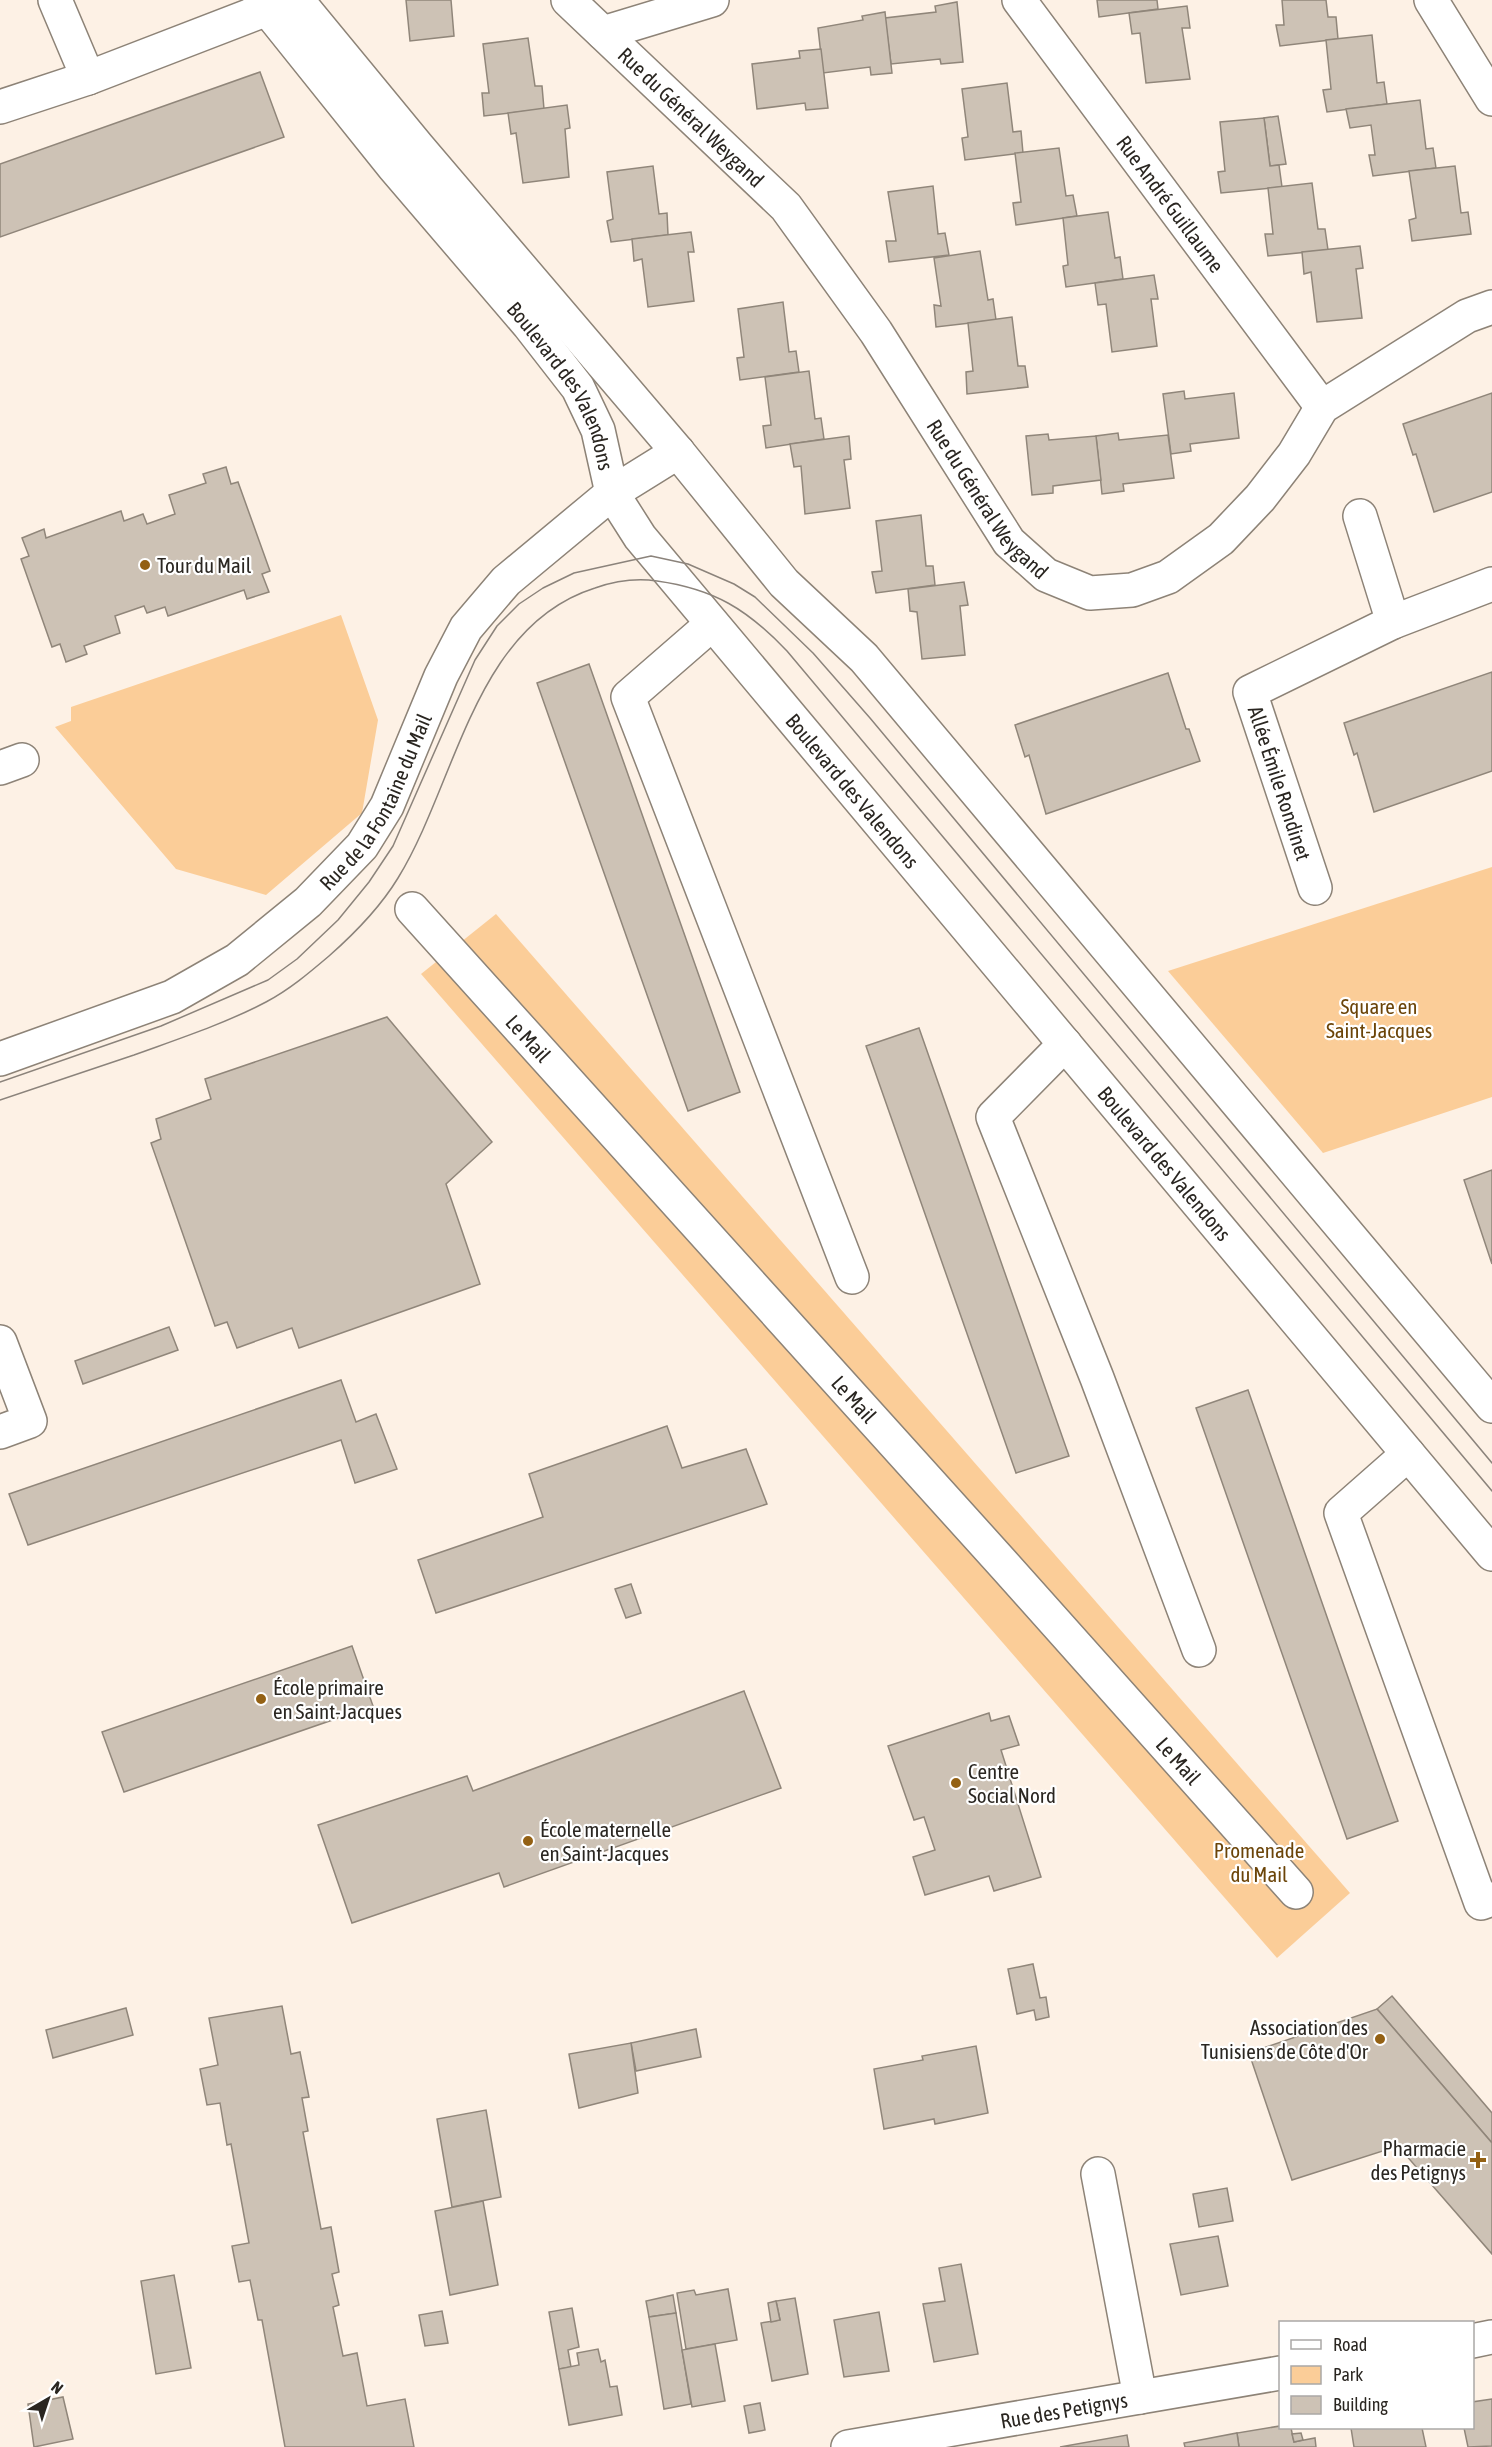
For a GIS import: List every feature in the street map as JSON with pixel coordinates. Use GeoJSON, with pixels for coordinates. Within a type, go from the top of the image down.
{"type":"FeatureCollection","features":[{"type":"Feature","properties":{"kind":"street"},"geometry":{"type":"LineString","coordinates":[[55,0],[88,78]]}},
{"type":"Feature","properties":{"kind":"street","name":"Rue du Général Weygand"},"geometry":{"type":"LineString","coordinates":[[568,0],[786,207],[876,332],[970,484],[1010,542],[1046,575],[1090,593],[1132,590],[1168,577],[1221,539],[1260,498],[1294,454],[1322,407],[1467,316],[1492,307]]}},
{"type":"Feature","properties":{"kind":"street"},"geometry":{"type":"LineString","coordinates":[[603,33],[712,0]]}},
{"type":"Feature","properties":{"kind":"street","name":"Rue André Guillaume"},"geometry":{"type":"LineString","coordinates":[[1019,0],[1322,407]]}},
{"type":"Feature","properties":{"kind":"street"},"geometry":{"type":"LineString","coordinates":[[1431,0],[1492,99]]}},
{"type":"Feature","properties":{"kind":"street"},"geometry":{"type":"LineString","coordinates":[[0,107],[88,78],[276,2]]}},
{"type":"Feature","properties":{"kind":"street","name":"Boulevard des Valendons"},"geometry":{"type":"LineString","coordinates":[[276,2],[418,147],[678,452],[784,583],[864,658],[1492,1406]]}},
{"type":"Feature","properties":{"kind":"street","name":"Boulevard des Valendons"},"geometry":{"type":"LineString","coordinates":[[276,2],[393,166],[529,325],[578,388],[598,430],[612,493],[640,537],[1492,1554]]}},
{"type":"Feature","properties":{"kind":"street","name":"Rue de la Fontaine du Mail"},"geometry":{"type":"LineString","coordinates":[[0,1059],[172,997],[237,960],[308,902],[362,846],[387,806],[441,676],[466,628],[506,581],[612,493],[678,452]]}},
{"type":"Feature","properties":{"kind":"street"},"geometry":{"type":"LineString","coordinates":[[1360,516],[1393,622]]}},
{"type":"Feature","properties":{"kind":"street","name":"Allée Émile Rondinet"},"geometry":{"type":"LineString","coordinates":[[1315,888],[1250,692],[1393,622],[1492,584]]}},
{"type":"Feature","properties":{"kind":"street"},"geometry":{"type":"LineString","coordinates":[[712,624],[628,697],[852,1277]]}},
{"type":"Feature","properties":{"kind":"street","name":"Le Mail"},"geometry":{"type":"LineString","coordinates":[[412,909],[998,1557],[1296,1892]]}},
{"type":"Feature","properties":{"kind":"street"},"geometry":{"type":"LineString","coordinates":[[1065,1044],[993,1116],[1097,1378],[1198,1650]]}},
{"type":"Feature","properties":{"kind":"street"},"geometry":{"type":"LineString","coordinates":[[0,1342],[30,1421],[0,1432]]}},
{"type":"Feature","properties":{"kind":"street"},"geometry":{"type":"LineString","coordinates":[[1408,1454],[1341,1513],[1481,1903],[1492,1899]]}},
{"type":"Feature","properties":{"kind":"street"},"geometry":{"type":"LineString","coordinates":[[1098,2174],[1140,2397]]}},
{"type":"Feature","properties":{"kind":"street"},"geometry":{"type":"LineString","coordinates":[[1474,2341],[1492,2337]]}},
{"type":"Feature","properties":{"kind":"street","name":"Rue des Petignys"},"geometry":{"type":"LineString","coordinates":[[848,2447],[1279,2373]]}},
{"type":"Feature","properties":{"kind":"green space"},"geometry":{"type":"Polygon","coordinates":[[[341,615],[378,720],[362,813],[266,895],[176,869],[55,727],[71,721],[71,707],[341,615]]]}},
{"type":"Feature","properties":{"kind":"green space","name":"Square en Saint-Jacques"},"geometry":{"type":"Polygon","coordinates":[[[1492,867],[1492,1097],[1323,1153],[1168,971],[1492,867]]]}},
{"type":"Feature","properties":{"kind":"green space","name":"Promenade du Mail"},"geometry":{"type":"Polygon","coordinates":[[[496,914],[1350,1893],[1277,1958],[421,974],[496,914]]]}},
{"type":"Feature","properties":{"kind":"building"},"geometry":{"type":"Polygon","coordinates":[[[406,0],[451,0],[454,36],[410,41],[406,0]]]}},
{"type":"Feature","properties":{"kind":"building"},"geometry":{"type":"Polygon","coordinates":[[[1097,0],[1157,0],[1158,9],[1099,17],[1097,0]]]}},
{"type":"Feature","properties":{"kind":"building"},"geometry":{"type":"Polygon","coordinates":[[[1282,0],[1326,0],[1328,17],[1336,17],[1338,39],[1280,46],[1276,25],[1284,25],[1282,0]]]}},
{"type":"Feature","properties":{"kind":"building"},"geometry":{"type":"Polygon","coordinates":[[[957,2],[963,62],[941,64],[940,59],[891,64],[885,18],[936,12],[935,6],[957,2]]]}},
{"type":"Feature","properties":{"kind":"building"},"geometry":{"type":"Polygon","coordinates":[[[1187,6],[1190,28],[1182,28],[1190,79],[1146,83],[1140,33],[1132,34],[1129,13],[1187,6]]]}},
{"type":"Feature","properties":{"kind":"building"},"geometry":{"type":"Polygon","coordinates":[[[885,12],[892,73],[871,75],[870,67],[823,73],[818,28],[863,20],[862,16],[885,12]]]}},
{"type":"Feature","properties":{"kind":"building"},"geometry":{"type":"Polygon","coordinates":[[[1372,35],[1377,83],[1384,82],[1387,104],[1327,112],[1323,90],[1331,89],[1326,40],[1372,35]]]}},
{"type":"Feature","properties":{"kind":"building"},"geometry":{"type":"Polygon","coordinates":[[[528,38],[535,86],[542,86],[544,109],[484,116],[482,93],[489,93],[483,44],[528,38]]]}},
{"type":"Feature","properties":{"kind":"building"},"geometry":{"type":"Polygon","coordinates":[[[821,49],[828,108],[806,110],[805,103],[757,109],[752,64],[800,58],[799,51],[821,49]]]}},
{"type":"Feature","properties":{"kind":"building"},"geometry":{"type":"Polygon","coordinates":[[[260,72],[284,137],[0,237],[0,164],[260,72]]]}},
{"type":"Feature","properties":{"kind":"building"},"geometry":{"type":"Polygon","coordinates":[[[1007,83],[1013,132],[1021,131],[1023,153],[965,160],[962,138],[968,137],[962,89],[1007,83]]]}},
{"type":"Feature","properties":{"kind":"building"},"geometry":{"type":"Polygon","coordinates":[[[1420,100],[1426,149],[1433,148],[1436,168],[1373,176],[1369,155],[1375,155],[1371,125],[1350,128],[1346,109],[1420,100]]]}},
{"type":"Feature","properties":{"kind":"building"},"geometry":{"type":"Polygon","coordinates":[[[567,105],[570,128],[565,129],[569,177],[523,183],[516,133],[511,134],[508,113],[567,105]]]}},
{"type":"Feature","properties":{"kind":"building"},"geometry":{"type":"Polygon","coordinates":[[[1278,116],[1286,164],[1270,166],[1264,118],[1278,116]]]}},
{"type":"Feature","properties":{"kind":"building"},"geometry":{"type":"Polygon","coordinates":[[[1264,118],[1270,166],[1279,165],[1282,187],[1221,193],[1218,172],[1225,171],[1220,122],[1264,118]]]}},
{"type":"Feature","properties":{"kind":"building"},"geometry":{"type":"Polygon","coordinates":[[[1059,148],[1066,196],[1073,195],[1077,216],[1016,225],[1013,203],[1021,202],[1015,153],[1059,148]]]}},
{"type":"Feature","properties":{"kind":"building"},"geometry":{"type":"Polygon","coordinates":[[[653,166],[659,214],[667,213],[668,235],[611,242],[607,221],[613,219],[607,172],[653,166]]]}},
{"type":"Feature","properties":{"kind":"building"},"geometry":{"type":"Polygon","coordinates":[[[1455,166],[1461,213],[1468,212],[1471,234],[1412,241],[1409,220],[1416,218],[1409,171],[1455,166]]]}},
{"type":"Feature","properties":{"kind":"building"},"geometry":{"type":"Polygon","coordinates":[[[1312,183],[1318,229],[1325,229],[1328,250],[1268,256],[1265,234],[1273,234],[1268,188],[1312,183]]]}},
{"type":"Feature","properties":{"kind":"building"},"geometry":{"type":"Polygon","coordinates":[[[933,186],[938,234],[945,233],[949,255],[889,262],[886,241],[896,241],[888,192],[933,186]]]}},
{"type":"Feature","properties":{"kind":"building"},"geometry":{"type":"Polygon","coordinates":[[[1108,212],[1115,258],[1120,257],[1123,279],[1066,287],[1063,266],[1068,265],[1063,218],[1108,212]]]}},
{"type":"Feature","properties":{"kind":"building"},"geometry":{"type":"Polygon","coordinates":[[[691,232],[694,252],[688,252],[694,301],[648,307],[642,259],[634,261],[632,239],[691,232]]]}},
{"type":"Feature","properties":{"kind":"building"},"geometry":{"type":"Polygon","coordinates":[[[1360,246],[1363,268],[1356,269],[1362,318],[1317,322],[1311,272],[1304,274],[1302,252],[1360,246]]]}},
{"type":"Feature","properties":{"kind":"building"},"geometry":{"type":"Polygon","coordinates":[[[980,251],[988,300],[993,299],[996,320],[936,327],[934,305],[941,306],[934,258],[980,251]]]}},
{"type":"Feature","properties":{"kind":"building"},"geometry":{"type":"Polygon","coordinates":[[[1154,275],[1158,299],[1151,299],[1157,346],[1112,352],[1106,304],[1098,305],[1095,283],[1154,275]]]}},
{"type":"Feature","properties":{"kind":"building"},"geometry":{"type":"Polygon","coordinates":[[[783,302],[789,352],[796,351],[799,372],[740,380],[737,358],[744,357],[738,309],[783,302]]]}},
{"type":"Feature","properties":{"kind":"building"},"geometry":{"type":"Polygon","coordinates":[[[1012,317],[1018,366],[1025,366],[1028,387],[967,394],[966,372],[973,371],[968,323],[1012,317]]]}},
{"type":"Feature","properties":{"kind":"building"},"geometry":{"type":"Polygon","coordinates":[[[809,371],[815,419],[821,418],[824,439],[766,448],[763,426],[771,425],[765,377],[809,371]]]}},
{"type":"Feature","properties":{"kind":"building"},"geometry":{"type":"Polygon","coordinates":[[[1184,391],[1185,399],[1234,393],[1239,438],[1190,444],[1191,451],[1171,454],[1163,394],[1184,391]]]}},
{"type":"Feature","properties":{"kind":"building"},"geometry":{"type":"Polygon","coordinates":[[[1492,393],[1492,492],[1434,512],[1416,454],[1413,455],[1403,424],[1492,393]]]}},
{"type":"Feature","properties":{"kind":"building"},"geometry":{"type":"Polygon","coordinates":[[[1118,433],[1119,440],[1168,435],[1174,478],[1123,484],[1124,491],[1102,494],[1096,436],[1118,433]]]}},
{"type":"Feature","properties":{"kind":"building"},"geometry":{"type":"Polygon","coordinates":[[[1048,434],[1049,440],[1096,436],[1101,480],[1053,486],[1053,493],[1032,495],[1026,436],[1048,434]]]}},
{"type":"Feature","properties":{"kind":"building"},"geometry":{"type":"Polygon","coordinates":[[[849,436],[851,459],[844,460],[850,508],[805,514],[801,466],[794,467],[790,444],[849,436]]]}},
{"type":"Feature","properties":{"kind":"building","name":"Tour du Mail"},"geometry":{"type":"Polygon","coordinates":[[[226,467],[231,484],[238,482],[270,571],[262,574],[269,592],[247,599],[244,590],[168,616],[165,607],[147,613],[144,606],[115,616],[120,633],[84,646],[87,654],[66,662],[60,644],[52,647],[21,559],[29,556],[22,538],[44,529],[46,538],[121,511],[124,521],[143,514],[147,524],[175,514],[169,495],[206,483],[203,474],[226,467]]]}},
{"type":"Feature","properties":{"kind":"building"},"geometry":{"type":"Polygon","coordinates":[[[921,515],[926,566],[933,566],[935,585],[876,593],[872,572],[882,571],[876,521],[921,515]]]}},
{"type":"Feature","properties":{"kind":"building"},"geometry":{"type":"Polygon","coordinates":[[[964,582],[968,605],[960,606],[965,655],[922,659],[917,612],[910,611],[908,589],[964,582]]]}},
{"type":"Feature","properties":{"kind":"building"},"geometry":{"type":"Polygon","coordinates":[[[589,664],[740,1092],[688,1111],[537,683],[589,664]]]}},
{"type":"Feature","properties":{"kind":"building"},"geometry":{"type":"Polygon","coordinates":[[[1492,672],[1492,771],[1374,812],[1357,753],[1354,755],[1344,723],[1492,672]]]}},
{"type":"Feature","properties":{"kind":"building"},"geometry":{"type":"Polygon","coordinates":[[[1168,673],[1186,729],[1189,729],[1200,761],[1046,814],[1029,755],[1025,757],[1015,725],[1168,673]]]}},
{"type":"Feature","properties":{"kind":"building"},"geometry":{"type":"Polygon","coordinates":[[[387,1017],[492,1142],[446,1184],[480,1284],[299,1348],[292,1328],[237,1348],[227,1322],[215,1326],[151,1143],[161,1139],[156,1119],[211,1099],[205,1079],[387,1017]]]}},
{"type":"Feature","properties":{"kind":"building"},"geometry":{"type":"Polygon","coordinates":[[[919,1028],[1069,1456],[1016,1473],[866,1046],[919,1028]]]}},
{"type":"Feature","properties":{"kind":"building"},"geometry":{"type":"Polygon","coordinates":[[[1492,1170],[1492,1264],[1464,1180],[1492,1170]]]}},
{"type":"Feature","properties":{"kind":"building"},"geometry":{"type":"Polygon","coordinates":[[[169,1327],[178,1350],[83,1384],[75,1361],[169,1327]]]}},
{"type":"Feature","properties":{"kind":"building"},"geometry":{"type":"Polygon","coordinates":[[[341,1380],[356,1422],[376,1414],[397,1469],[355,1483],[341,1440],[28,1545],[9,1494],[341,1380]]]}},
{"type":"Feature","properties":{"kind":"building"},"geometry":{"type":"Polygon","coordinates":[[[1248,1390],[1398,1821],[1347,1839],[1196,1408],[1248,1390]]]}},
{"type":"Feature","properties":{"kind":"building"},"geometry":{"type":"Polygon","coordinates":[[[667,1426],[682,1468],[746,1449],[767,1504],[436,1613],[418,1560],[543,1517],[529,1474],[667,1426]]]}},
{"type":"Feature","properties":{"kind":"building"},"geometry":{"type":"Polygon","coordinates":[[[631,1584],[641,1613],[626,1618],[615,1589],[631,1584]]]}},
{"type":"Feature","properties":{"kind":"building"},"geometry":{"type":"Polygon","coordinates":[[[352,1646],[373,1706],[124,1792],[102,1732],[352,1646]]]}},
{"type":"Feature","properties":{"kind":"building"},"geometry":{"type":"Polygon","coordinates":[[[744,1691],[781,1788],[504,1887],[499,1873],[352,1923],[318,1825],[467,1776],[473,1791],[744,1691]]]}},
{"type":"Feature","properties":{"kind":"building","name":"Centre Social Nord"},"geometry":{"type":"Polygon","coordinates":[[[989,1713],[991,1721],[1009,1716],[1019,1745],[1001,1750],[1041,1877],[994,1891],[989,1876],[925,1895],[913,1857],[935,1850],[924,1817],[914,1820],[888,1746],[989,1713]]]}},
{"type":"Feature","properties":{"kind":"building"},"geometry":{"type":"Polygon","coordinates":[[[1033,1964],[1040,1998],[1046,1997],[1049,2017],[1036,2020],[1034,2010],[1017,2014],[1008,1969],[1033,1964]]]}},
{"type":"Feature","properties":{"kind":"building"},"geometry":{"type":"Polygon","coordinates":[[[1392,1996],[1492,2113],[1492,2143],[1377,2009],[1392,1996]]]}},
{"type":"Feature","properties":{"kind":"building"},"geometry":{"type":"Polygon","coordinates":[[[282,2006],[291,2054],[300,2052],[309,2097],[302,2098],[308,2131],[303,2132],[321,2229],[331,2227],[339,2272],[332,2274],[339,2305],[333,2307],[343,2356],[357,2353],[367,2406],[405,2399],[414,2447],[285,2447],[262,2320],[258,2320],[250,2280],[239,2282],[232,2246],[249,2243],[231,2144],[227,2145],[220,2103],[207,2105],[200,2069],[218,2065],[209,2018],[282,2006]]]}},
{"type":"Feature","properties":{"kind":"building"},"geometry":{"type":"Polygon","coordinates":[[[126,2008],[133,2035],[53,2058],[46,2030],[126,2008]]]}},
{"type":"Feature","properties":{"kind":"building"},"geometry":{"type":"Polygon","coordinates":[[[1377,2009],[1492,2143],[1492,2254],[1398,2146],[1292,2180],[1249,2053],[1377,2009]]]}},
{"type":"Feature","properties":{"kind":"building"},"geometry":{"type":"Polygon","coordinates":[[[696,2029],[701,2057],[636,2071],[631,2043],[696,2029]]]}},
{"type":"Feature","properties":{"kind":"building"},"geometry":{"type":"Polygon","coordinates":[[[631,2043],[638,2093],[579,2108],[569,2054],[631,2043]]]}},
{"type":"Feature","properties":{"kind":"building"},"geometry":{"type":"Polygon","coordinates":[[[976,2046],[988,2113],[935,2124],[934,2119],[884,2129],[874,2069],[923,2060],[922,2056],[976,2046]]]}},
{"type":"Feature","properties":{"kind":"building"},"geometry":{"type":"Polygon","coordinates":[[[486,2110],[501,2197],[452,2207],[437,2119],[486,2110]]]}},
{"type":"Feature","properties":{"kind":"building"},"geometry":{"type":"Polygon","coordinates":[[[1227,2188],[1233,2221],[1199,2227],[1193,2194],[1227,2188]]]}},
{"type":"Feature","properties":{"kind":"building"},"geometry":{"type":"Polygon","coordinates":[[[483,2201],[498,2285],[450,2295],[435,2211],[483,2201]]]}},
{"type":"Feature","properties":{"kind":"building"},"geometry":{"type":"Polygon","coordinates":[[[1218,2236],[1228,2286],[1181,2295],[1170,2244],[1218,2236]]]}},
{"type":"Feature","properties":{"kind":"building"},"geometry":{"type":"Polygon","coordinates":[[[961,2264],[978,2354],[934,2362],[923,2304],[945,2301],[939,2268],[961,2264]]]}},
{"type":"Feature","properties":{"kind":"building"},"geometry":{"type":"Polygon","coordinates":[[[174,2275],[191,2368],[156,2374],[141,2281],[174,2275]]]}},
{"type":"Feature","properties":{"kind":"building"},"geometry":{"type":"Polygon","coordinates":[[[728,2289],[737,2340],[686,2349],[677,2293],[694,2290],[696,2295],[728,2289]]]}},
{"type":"Feature","properties":{"kind":"building"},"geometry":{"type":"Polygon","coordinates":[[[673,2295],[676,2313],[649,2317],[646,2301],[673,2295]]]}},
{"type":"Feature","properties":{"kind":"building"},"geometry":{"type":"Polygon","coordinates":[[[795,2298],[808,2374],[772,2381],[761,2323],[780,2320],[776,2301],[795,2298]]]}},
{"type":"Feature","properties":{"kind":"building"},"geometry":{"type":"Polygon","coordinates":[[[776,2301],[780,2320],[771,2322],[768,2303],[776,2301]]]}},
{"type":"Feature","properties":{"kind":"building"},"geometry":{"type":"Polygon","coordinates":[[[572,2308],[579,2347],[568,2350],[571,2367],[559,2369],[549,2312],[572,2308]]]}},
{"type":"Feature","properties":{"kind":"building"},"geometry":{"type":"Polygon","coordinates":[[[442,2311],[448,2343],[425,2346],[419,2315],[442,2311]]]}},
{"type":"Feature","properties":{"kind":"building"},"geometry":{"type":"Polygon","coordinates":[[[879,2312],[889,2371],[844,2377],[834,2320],[879,2312]]]}},
{"type":"Feature","properties":{"kind":"building"},"geometry":{"type":"Polygon","coordinates":[[[676,2313],[691,2404],[664,2409],[649,2317],[676,2313]]]}},
{"type":"Feature","properties":{"kind":"building"},"geometry":{"type":"Polygon","coordinates":[[[715,2344],[725,2401],[692,2407],[682,2350],[715,2344]]]}},
{"type":"Feature","properties":{"kind":"building"},"geometry":{"type":"Polygon","coordinates":[[[598,2349],[601,2362],[605,2360],[610,2387],[617,2386],[622,2415],[569,2425],[559,2369],[579,2365],[577,2353],[598,2349]]]}},
{"type":"Feature","properties":{"kind":"building"},"geometry":{"type":"Polygon","coordinates":[[[63,2397],[73,2439],[34,2447],[28,2404],[63,2397]]]}},
{"type":"Feature","properties":{"kind":"building"},"geometry":{"type":"Polygon","coordinates":[[[1492,2399],[1492,2446],[1468,2447],[1464,2429],[1474,2429],[1474,2402],[1492,2399]]]}},
{"type":"Feature","properties":{"kind":"building"},"geometry":{"type":"Polygon","coordinates":[[[760,2403],[765,2430],[749,2433],[744,2406],[760,2403]]]}},
{"type":"Feature","properties":{"kind":"building"},"geometry":{"type":"Polygon","coordinates":[[[1279,2426],[1279,2429],[1291,2429],[1294,2442],[1315,2438],[1316,2447],[1239,2447],[1237,2433],[1279,2426]]]}},
{"type":"Feature","properties":{"kind":"building"},"geometry":{"type":"Polygon","coordinates":[[[1351,2429],[1422,2429],[1426,2447],[1354,2447],[1351,2429]]]}},
{"type":"Feature","properties":{"kind":"building"},"geometry":{"type":"Polygon","coordinates":[[[1237,2433],[1239,2447],[1185,2447],[1184,2443],[1237,2433]]]}},
{"type":"Feature","properties":{"kind":"building"},"geometry":{"type":"Polygon","coordinates":[[[1301,2433],[1303,2440],[1294,2442],[1292,2434],[1301,2433]]]}},
{"type":"Feature","properties":{"kind":"building"},"geometry":{"type":"Polygon","coordinates":[[[1127,2435],[1129,2447],[1060,2447],[1127,2435]]]}},
{"type":"Feature","properties":{"kind":"tram line"},"geometry":{"type":"LineString","coordinates":[[0,1082],[161,1026],[268,980],[297,959],[338,920],[369,882],[393,846],[475,660],[497,626],[519,604],[543,588],[574,573],[651,556],[688,564],[734,584],[755,597],[813,653],[870,718],[1492,1463]]}},
{"type":"Feature","properties":{"kind":"tram line"},"geometry":{"type":"LineString","coordinates":[[0,1100],[201,1031],[250,1010],[291,987],[348,938],[375,909],[398,878],[437,798],[473,711],[495,671],[521,636],[554,607],[595,588],[626,581],[649,580],[696,589],[728,603],[758,623],[787,651],[1492,1491]]}},
{"type":"Feature","properties":{"kind":"place","name":"Tour du Mail"},"geometry":{"type":"Point","coordinates":[145,565]}},
{"type":"Feature","properties":{"kind":"place","name":"École primaire en Saint-Jacques"},"geometry":{"type":"Point","coordinates":[261,1699]}},
{"type":"Feature","properties":{"kind":"place","name":"Centre Social Nord"},"geometry":{"type":"Point","coordinates":[956,1783]}},
{"type":"Feature","properties":{"kind":"place","name":"École maternelle en Saint-Jacques"},"geometry":{"type":"Point","coordinates":[528,1841]}},
{"type":"Feature","properties":{"kind":"place","name":"Association des Tunisiens de Côte d'Or"},"geometry":{"type":"Point","coordinates":[1380,2039]}},
{"type":"Feature","properties":{"kind":"place","name":"Pharmacie des Petignys"},"geometry":{"type":"Point","coordinates":[1478,2160]}}]}
